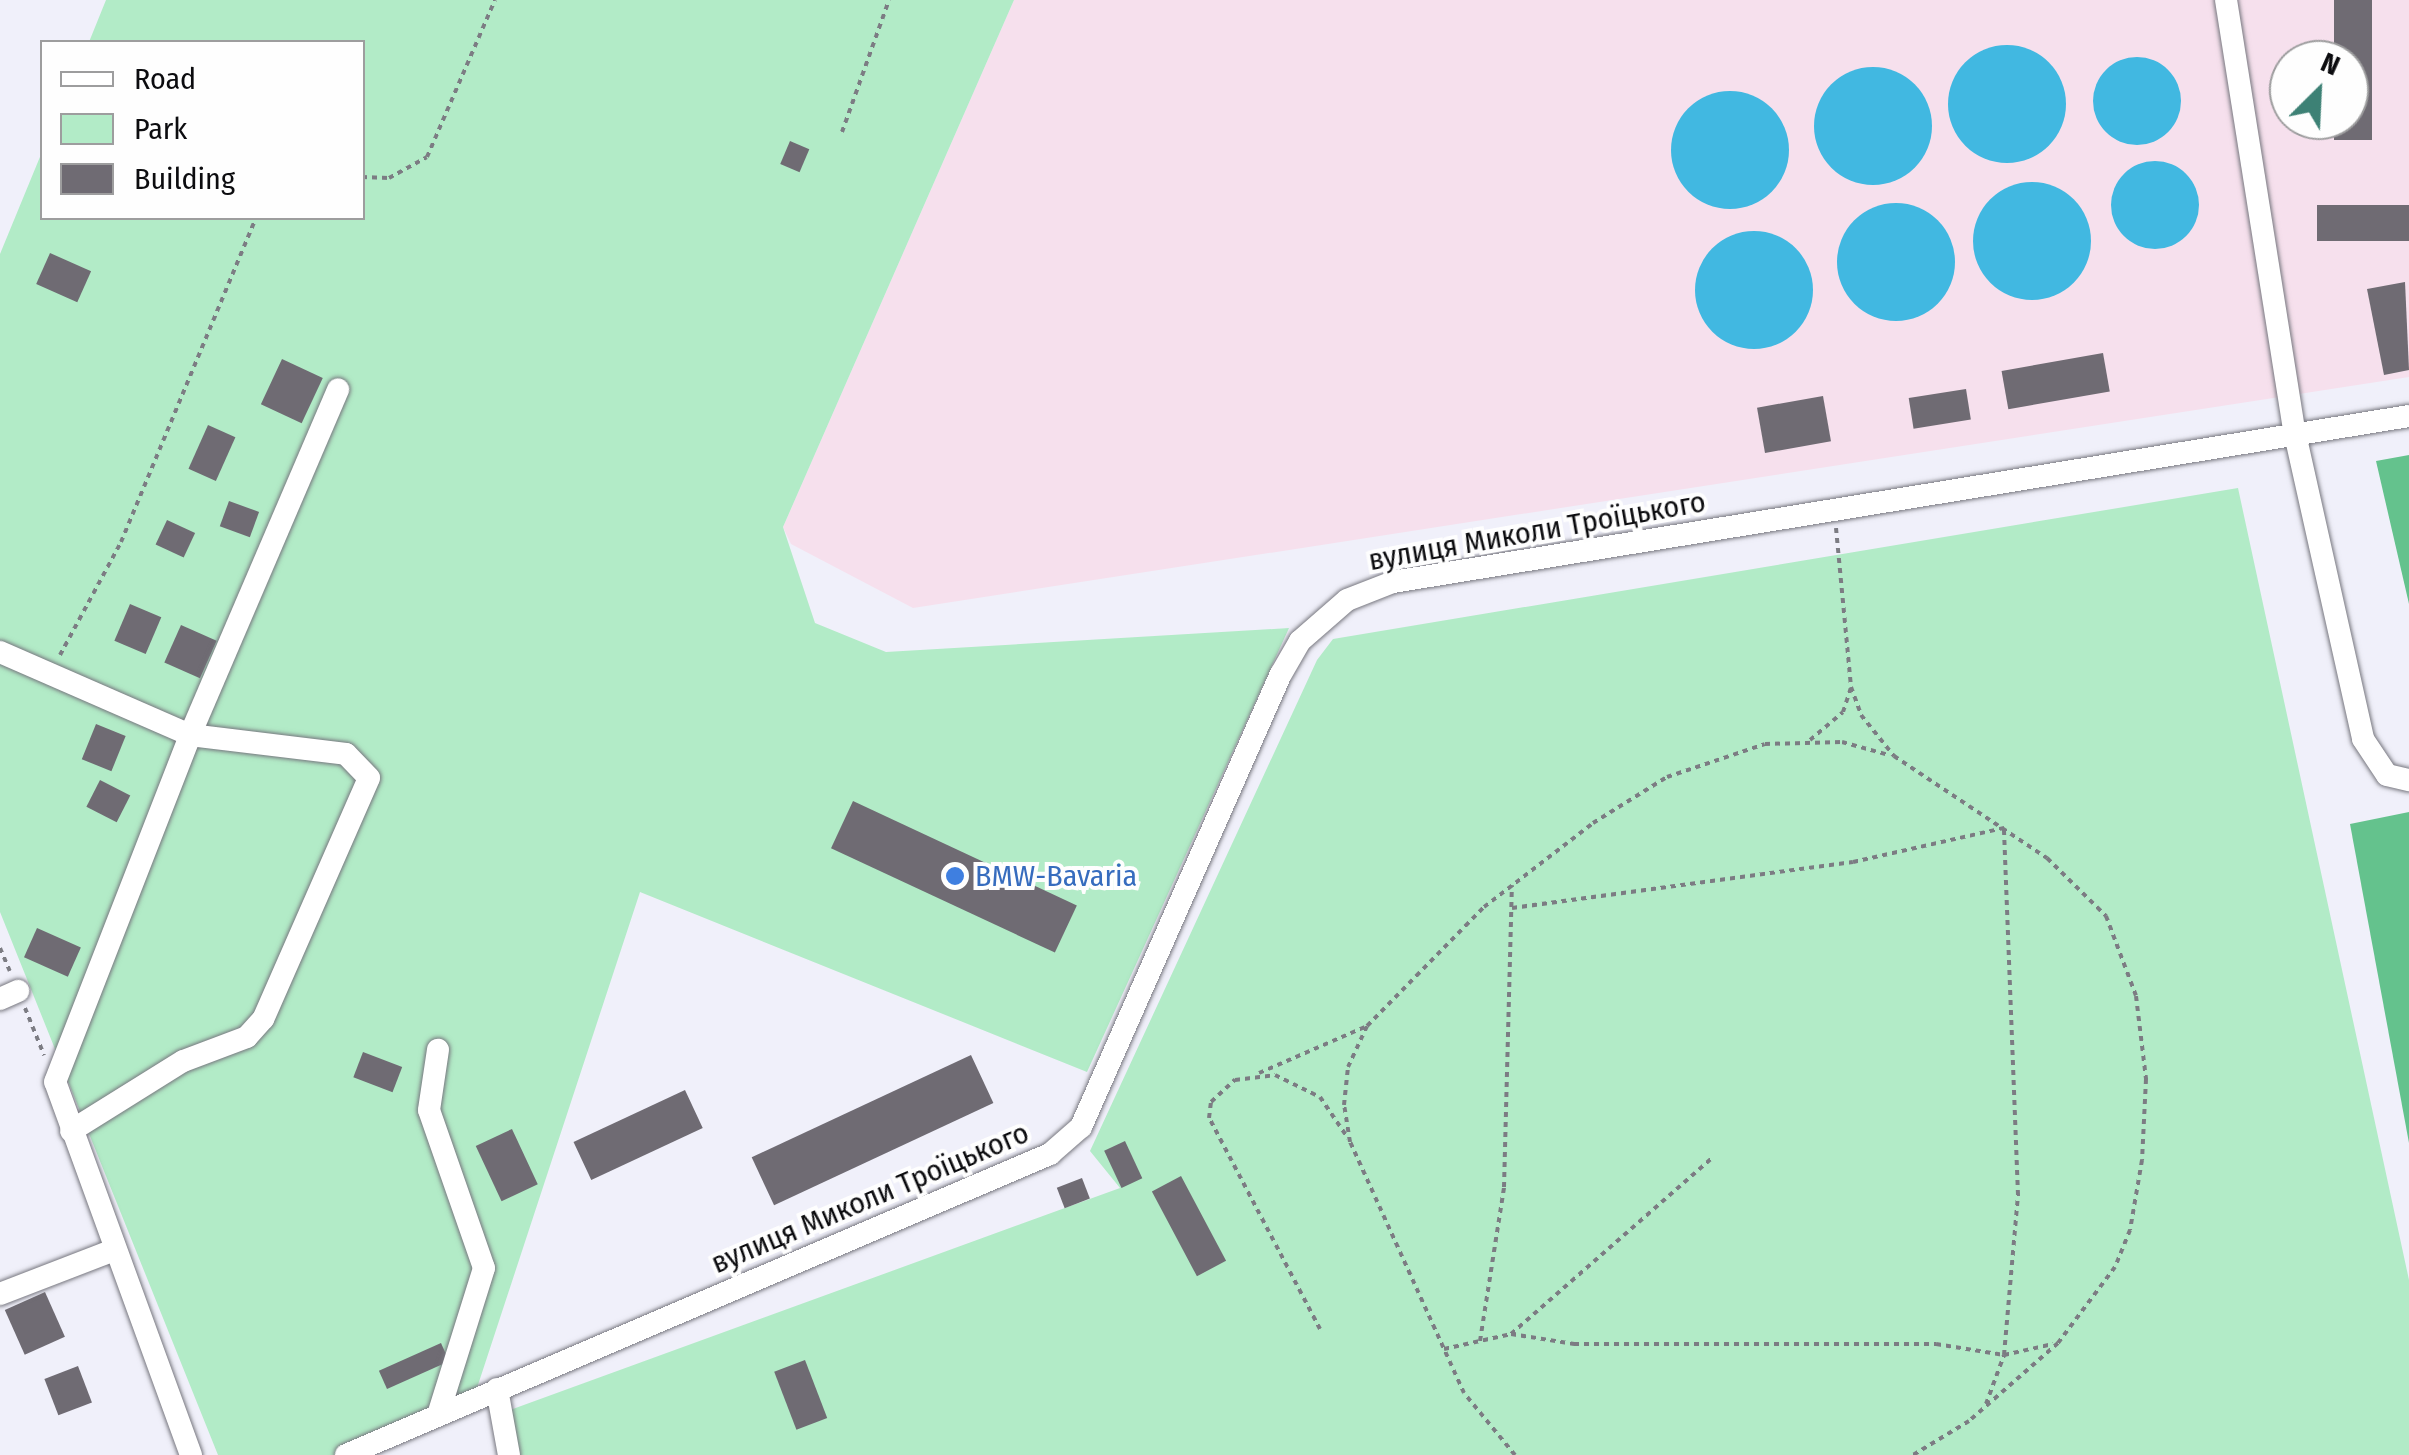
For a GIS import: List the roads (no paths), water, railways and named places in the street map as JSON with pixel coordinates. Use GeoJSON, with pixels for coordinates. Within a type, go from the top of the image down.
{"type":"FeatureCollection","features":[{"type":"Feature","properties":{"kind":"street"},"geometry":{"type":"LineString","coordinates":[[2226,0],[2295,434],[2363,738],[2387,775],[2409,780]]}},
{"type":"Feature","properties":{"kind":"street"},"geometry":{"type":"LineString","coordinates":[[191,1455],[55,1082],[190,735],[338,390]]}},
{"type":"Feature","properties":{"kind":"street","name":"вулиця Миколи Троїцького"},"geometry":{"type":"LineString","coordinates":[[346,1455],[1020,1171],[1080,1127],[1281,674],[1322,616],[1393,582],[2409,416]]}},
{"type":"Feature","properties":{"kind":"street"},"geometry":{"type":"LineString","coordinates":[[0,652],[45,676],[190,735],[346,754],[362,764],[369,778],[366,798],[263,1020],[247,1037],[183,1060],[136,1096],[71,1131]]}},
{"type":"Feature","properties":{"kind":"street"},"geometry":{"type":"LineString","coordinates":[[438,1050],[429,1110],[484,1268],[438,1414]]}},
{"type":"Feature","properties":{"kind":"street"},"geometry":{"type":"LineString","coordinates":[[0,1294],[114,1250]]}},
{"type":"Feature","properties":{"kind":"street"},"geometry":{"type":"LineString","coordinates":[[497,1389],[508,1455]]}},
{"type":"Feature","properties":{"kind":"water"},"geometry":{"type":"Polygon","coordinates":[[[2007,45],[2040,55],[2056,71],[2066,104],[2056,137],[2040,153],[2007,163],[1974,153],[1958,137],[1948,104],[1958,71],[1974,55],[2007,45]]]}},
{"type":"Feature","properties":{"kind":"water"},"geometry":{"type":"Polygon","coordinates":[[[2137,57],[2162,64],[2174,76],[2181,101],[2174,126],[2162,138],[2137,145],[2112,138],[2100,126],[2093,101],[2100,76],[2112,64],[2137,57]]]}},
{"type":"Feature","properties":{"kind":"water"},"geometry":{"type":"Polygon","coordinates":[[[1873,67],[1906,77],[1922,93],[1932,126],[1922,159],[1906,175],[1873,185],[1840,175],[1824,159],[1814,126],[1824,93],[1840,77],[1873,67]]]}},
{"type":"Feature","properties":{"kind":"water"},"geometry":{"type":"Polygon","coordinates":[[[1730,91],[1763,101],[1779,117],[1789,150],[1779,183],[1763,199],[1730,209],[1697,199],[1681,183],[1671,150],[1681,117],[1697,101],[1730,91]]]}},
{"type":"Feature","properties":{"kind":"water"},"geometry":{"type":"Polygon","coordinates":[[[2155,161],[2180,168],[2192,180],[2199,205],[2192,230],[2180,242],[2155,249],[2130,242],[2118,230],[2111,205],[2118,180],[2130,168],[2155,161]]]}},
{"type":"Feature","properties":{"kind":"water"},"geometry":{"type":"Polygon","coordinates":[[[2032,182],[2065,192],[2081,208],[2091,241],[2081,274],[2065,290],[2032,300],[1999,290],[1983,274],[1973,241],[1983,208],[1999,192],[2032,182]]]}},
{"type":"Feature","properties":{"kind":"water"},"geometry":{"type":"Polygon","coordinates":[[[1896,203],[1929,213],[1945,229],[1955,262],[1945,295],[1929,311],[1896,321],[1863,311],[1847,295],[1837,262],[1847,229],[1863,213],[1896,203]]]}},
{"type":"Feature","properties":{"kind":"water"},"geometry":{"type":"Polygon","coordinates":[[[1754,231],[1787,241],[1803,257],[1813,290],[1803,323],[1787,339],[1754,349],[1721,339],[1705,323],[1695,290],[1705,257],[1721,241],[1754,231]]]}},
{"type":"Feature","properties":{"kind":"place","name":"BMW-Bavaria"},"geometry":{"type":"Point","coordinates":[955,876]}}]}
